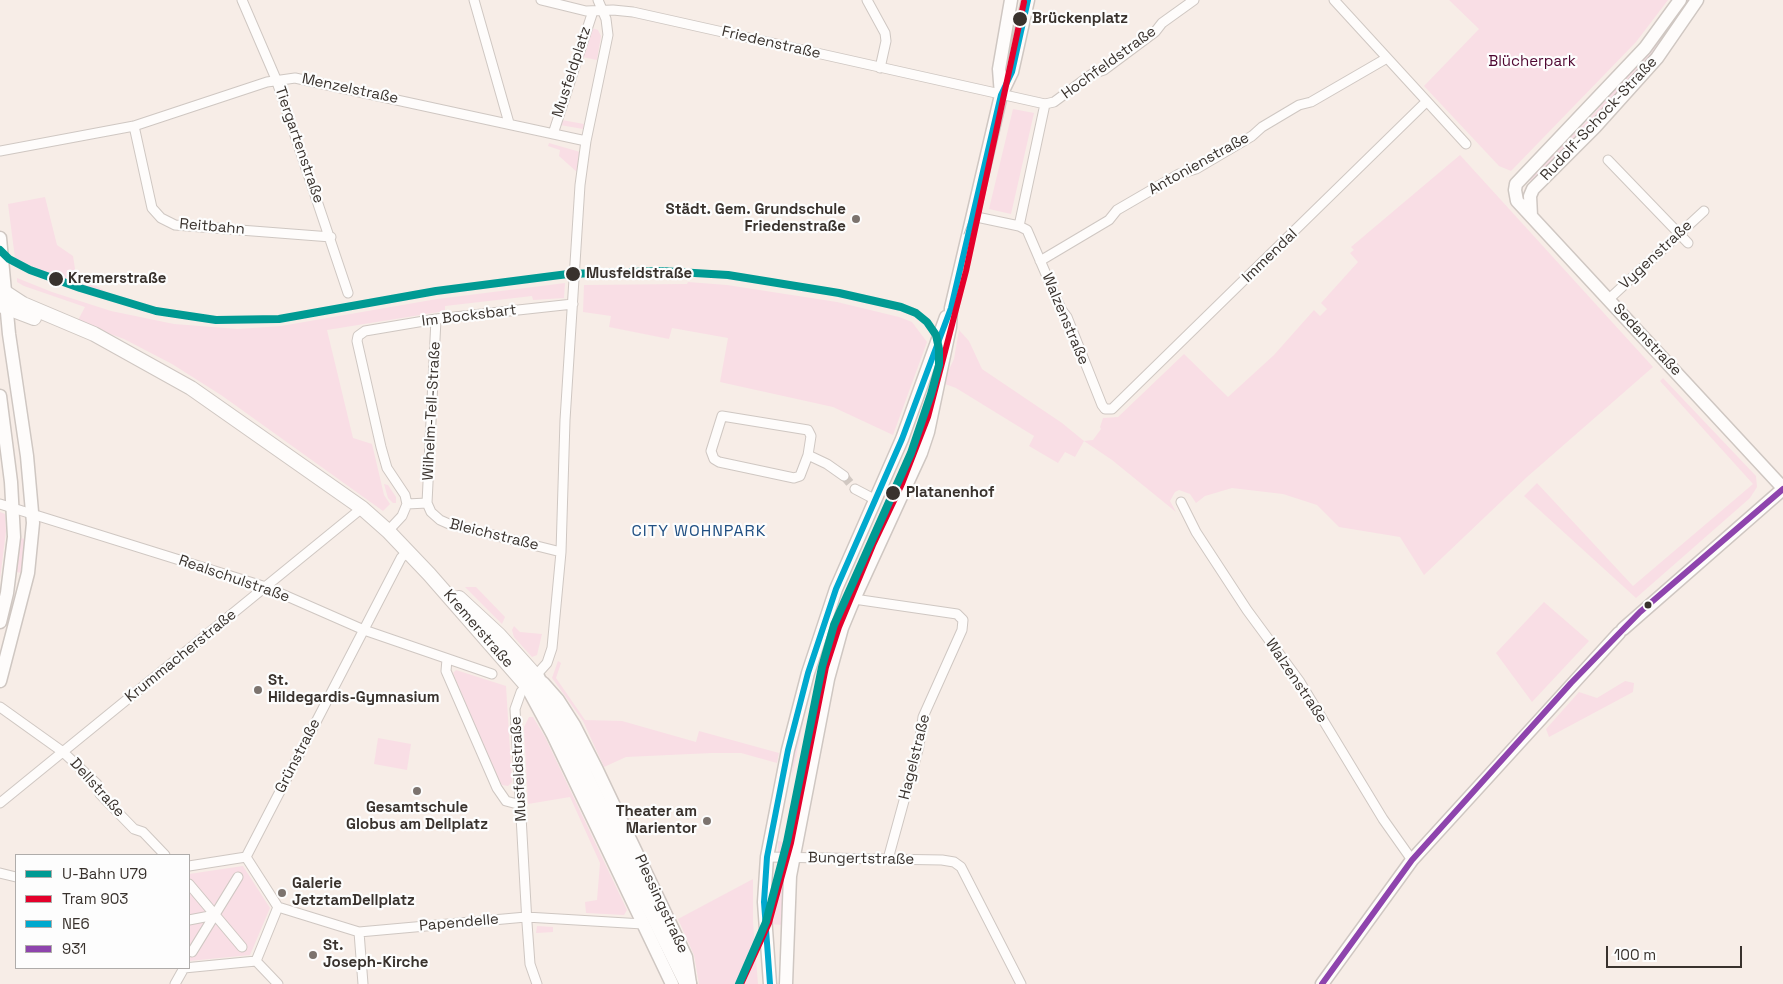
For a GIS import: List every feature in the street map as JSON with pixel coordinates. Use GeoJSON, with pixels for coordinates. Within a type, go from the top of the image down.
{"type":"FeatureCollection","features":[{"type":"Feature","properties":{"kind":"highway","name":"Plessingstraße"},"geometry":{"type":"LineString","coordinates":[[530,680],[562,724],[649,921],[689,984]]}},
{"type":"Feature","properties":{"kind":"main road"},"geometry":{"type":"LineString","coordinates":[[786,984],[793,858],[828,679],[842,628],[854,598],[923,448],[950,327],[951,308],[1000,94],[999,69],[1011,0]]}},
{"type":"Feature","properties":{"kind":"main road"},"geometry":{"type":"LineString","coordinates":[[1000,94],[1012,72],[1028,0]]}},
{"type":"Feature","properties":{"kind":"main road","name":"Rudolf-Schock-Straße"},"geometry":{"type":"LineString","coordinates":[[1515,190],[1516,184],[1645,48],[1680,0]]}},
{"type":"Feature","properties":{"kind":"main road","name":"Rudolf-Schock-Straße"},"geometry":{"type":"LineString","coordinates":[[1531,216],[1530,196],[1533,189],[1620,100],[1657,58],[1696,0]]}},
{"type":"Feature","properties":{"kind":"main road","name":"Sedanstraße"},"geometry":{"type":"LineString","coordinates":[[1515,190],[1517,201],[1783,488]]}},
{"type":"Feature","properties":{"kind":"main road"},"geometry":{"type":"LineString","coordinates":[[0,238],[3,299],[34,514],[28,574],[0,681]]}},
{"type":"Feature","properties":{"kind":"main road","name":"Kremerstraße"},"geometry":{"type":"LineString","coordinates":[[3,299],[124,352],[162,371],[216,404],[362,508],[388,531],[430,574],[475,611],[530,680]]}},
{"type":"Feature","properties":{"kind":"main road"},"geometry":{"type":"LineString","coordinates":[[770,984],[764,902],[767,857],[788,750],[808,673],[836,589],[902,439],[946,316],[951,308]]}},
{"type":"Feature","properties":{"kind":"main road"},"geometry":{"type":"LineString","coordinates":[[0,396],[13,508],[14,537],[11,571],[0,622]]}},
{"type":"Feature","properties":{"kind":"main road"},"geometry":{"type":"LineString","coordinates":[[1322,984],[1412,860],[1576,688],[1610,642],[1783,488]]}},
{"type":"Feature","properties":{"kind":"main road","name":"Plessingstraße"},"geometry":{"type":"LineString","coordinates":[[530,680],[553,735],[649,921],[672,984]]}},
{"type":"Feature","properties":{"kind":"main road","name":"Plessingstraße"},"geometry":{"type":"LineString","coordinates":[[530,680],[558,700],[597,770],[686,957],[689,984]]}},
{"type":"Feature","properties":{"kind":"street","name":"Tiergartenstraße"},"geometry":{"type":"LineString","coordinates":[[242,0],[276,79],[331,237],[348,293]]}},
{"type":"Feature","properties":{"kind":"street"},"geometry":{"type":"LineString","coordinates":[[474,0],[509,123]]}},
{"type":"Feature","properties":{"kind":"street","name":"Friedenstraße"},"geometry":{"type":"LineString","coordinates":[[541,0],[597,11],[633,12],[1000,94]]}},
{"type":"Feature","properties":{"kind":"street","name":"Musfeldstraße"},"geometry":{"type":"LineString","coordinates":[[537,984],[530,964],[526,917],[515,709],[530,680],[547,663],[552,648],[561,552],[565,427],[580,185],[586,142],[608,35],[606,18],[597,11],[598,0]]}},
{"type":"Feature","properties":{"kind":"street"},"geometry":{"type":"LineString","coordinates":[[867,0],[885,33],[886,41],[880,68]]}},
{"type":"Feature","properties":{"kind":"street","name":"Hochfeldstraße"},"geometry":{"type":"LineString","coordinates":[[1045,104],[1054,102],[1092,74],[1104,70],[1194,0]]}},
{"type":"Feature","properties":{"kind":"street"},"geometry":{"type":"LineString","coordinates":[[1334,0],[1466,144]]}},
{"type":"Feature","properties":{"kind":"street","name":"Musfeldplatz"},"geometry":{"type":"LineString","coordinates":[[553,134],[574,66],[597,11]]}},
{"type":"Feature","properties":{"kind":"street","name":"Antonienstraße"},"geometry":{"type":"LineString","coordinates":[[1040,261],[1109,220],[1117,210],[1179,174],[1196,169],[1252,136],[1262,127],[1299,105],[1311,102],[1387,58]]}},
{"type":"Feature","properties":{"kind":"street","name":"Menzelstraße"},"geometry":{"type":"LineString","coordinates":[[0,151],[134,126],[276,79],[295,78],[509,123],[586,142]]}},
{"type":"Feature","properties":{"kind":"street"},"geometry":{"type":"LineString","coordinates":[[972,216],[1019,226],[1045,104],[1000,94]]}},
{"type":"Feature","properties":{"kind":"street","name":"Immendal"},"geometry":{"type":"LineString","coordinates":[[1112,409],[1426,102]]}},
{"type":"Feature","properties":{"kind":"street","name":"Reitbahn"},"geometry":{"type":"LineString","coordinates":[[134,126],[152,208],[161,218],[175,225],[331,237]]}},
{"type":"Feature","properties":{"kind":"street"},"geometry":{"type":"LineString","coordinates":[[1608,160],[1678,235],[1688,243]]}},
{"type":"Feature","properties":{"kind":"street","name":"Vygenstraße"},"geometry":{"type":"LineString","coordinates":[[1609,299],[1704,211]]}},
{"type":"Feature","properties":{"kind":"street","name":"Walzenstraße"},"geometry":{"type":"LineString","coordinates":[[1019,226],[1027,230],[1061,308],[1067,317],[1102,405],[1105,409],[1112,409]]}},
{"type":"Feature","properties":{"kind":"street","name":"Im Bocksbart"},"geometry":{"type":"LineString","coordinates":[[407,504],[405,495],[388,468],[381,447],[357,341],[358,336],[365,331],[436,319],[573,304]]}},
{"type":"Feature","properties":{"kind":"street","name":"Wilhelm-Tell-Straße"},"geometry":{"type":"LineString","coordinates":[[427,503],[436,319]]}},
{"type":"Feature","properties":{"kind":"street"},"geometry":{"type":"LineString","coordinates":[[722,416],[727,416],[808,430],[811,436],[808,455],[800,476],[794,478],[719,462],[714,459],[711,450],[719,421],[722,416]]}},
{"type":"Feature","properties":{"kind":"street"},"geometry":{"type":"LineString","coordinates":[[808,455],[827,464],[844,476]]}},
{"type":"Feature","properties":{"kind":"street"},"geometry":{"type":"LineString","coordinates":[[855,489],[874,500]]}},
{"type":"Feature","properties":{"kind":"street","name":"Walzenstraße"},"geometry":{"type":"LineString","coordinates":[[1181,502],[1196,532],[1247,610],[1300,682],[1383,819],[1412,860]]}},
{"type":"Feature","properties":{"kind":"street"},"geometry":{"type":"LineString","coordinates":[[388,531],[402,516],[407,504],[427,503]]}},
{"type":"Feature","properties":{"kind":"street","name":"Bleichstraße"},"geometry":{"type":"LineString","coordinates":[[427,503],[431,512],[440,520],[449,524],[561,552]]}},
{"type":"Feature","properties":{"kind":"street","name":"Realschulstraße"},"geometry":{"type":"LineString","coordinates":[[0,504],[266,587],[364,630],[492,674]]}},
{"type":"Feature","properties":{"kind":"street","name":"Krummacherstraße"},"geometry":{"type":"LineString","coordinates":[[0,803],[362,508]]}},
{"type":"Feature","properties":{"kind":"street","name":"Grünstraße"},"geometry":{"type":"LineString","coordinates":[[246,857],[401,558],[408,551]]}},
{"type":"Feature","properties":{"kind":"street","name":"Hagelstraße"},"geometry":{"type":"LineString","coordinates":[[854,598],[957,614],[963,620],[962,630],[923,717],[919,746],[888,859]]}},
{"type":"Feature","properties":{"kind":"street"},"geometry":{"type":"LineString","coordinates":[[447,659],[446,671],[497,788],[506,801],[521,805]]}},
{"type":"Feature","properties":{"kind":"street","name":"Dellstraße"},"geometry":{"type":"LineString","coordinates":[[0,707],[63,752],[97,784],[100,794],[134,829],[143,832],[164,854]]}},
{"type":"Feature","properties":{"kind":"street"},"geometry":{"type":"LineString","coordinates":[[190,866],[246,857],[278,907],[256,961]]}},
{"type":"Feature","properties":{"kind":"street","name":"Bungertstraße"},"geometry":{"type":"LineString","coordinates":[[767,857],[954,862],[961,866],[1020,984]]}},
{"type":"Feature","properties":{"kind":"street"},"geometry":{"type":"LineString","coordinates":[[0,873],[15,877]]}},
{"type":"Feature","properties":{"kind":"street"},"geometry":{"type":"LineString","coordinates":[[192,952],[238,877]]}},
{"type":"Feature","properties":{"kind":"street"},"geometry":{"type":"LineString","coordinates":[[190,885],[242,947]]}},
{"type":"Feature","properties":{"kind":"street","name":"Papendelle"},"geometry":{"type":"LineString","coordinates":[[278,907],[359,932],[526,917],[649,921]]}},
{"type":"Feature","properties":{"kind":"street"},"geometry":{"type":"LineString","coordinates":[[190,920],[215,915]]}},
{"type":"Feature","properties":{"kind":"street"},"geometry":{"type":"LineString","coordinates":[[359,932],[363,984]]}},
{"type":"Feature","properties":{"kind":"street"},"geometry":{"type":"LineString","coordinates":[[190,967],[256,961]]}},
{"type":"Feature","properties":{"kind":"street"},"geometry":{"type":"LineString","coordinates":[[256,961],[278,984]]}},
{"type":"Feature","properties":{"kind":"street"},"geometry":{"type":"LineString","coordinates":[[175,984],[183,969]]}},
{"type":"Feature","properties":{"kind":"green space","name":"Blücherpark"},"geometry":{"type":"Polygon","coordinates":[[[1449,0],[1668,0],[1636,42],[1511,171],[1499,166],[1424,86],[1479,29],[1449,0]]]}},
{"type":"Feature","properties":{"kind":"green space"},"geometry":{"type":"Polygon","coordinates":[[[1686,0],[1691,0],[1654,54],[1592,122],[1532,182],[1529,179],[1589,119],[1632,71],[1686,0]]]}},
{"type":"Feature","properties":{"kind":"green space"},"geometry":{"type":"Polygon","coordinates":[[[592,28],[598,30],[601,36],[597,60],[582,57],[592,28]]]}},
{"type":"Feature","properties":{"kind":"green space"},"geometry":{"type":"Polygon","coordinates":[[[1013,109],[1034,113],[1011,214],[989,209],[1013,109]]]}},
{"type":"Feature","properties":{"kind":"green space"},"geometry":{"type":"Polygon","coordinates":[[[562,120],[584,124],[583,129],[560,125],[562,120]]]}},
{"type":"Feature","properties":{"kind":"green space"},"geometry":{"type":"Polygon","coordinates":[[[549,143],[580,152],[578,173],[559,156],[560,150],[548,146],[549,143]]]}},
{"type":"Feature","properties":{"kind":"green space"},"geometry":{"type":"Polygon","coordinates":[[[1460,155],[1653,367],[1527,477],[1424,575],[1400,537],[1339,527],[1317,505],[1283,494],[1232,488],[1205,496],[1196,503],[1190,494],[1179,490],[1175,492],[1170,501],[1176,512],[1112,460],[1084,441],[1093,440],[1101,429],[1103,418],[1118,417],[1184,354],[1228,397],[1274,355],[1314,310],[1320,316],[1327,309],[1321,303],[1358,262],[1350,253],[1354,250],[1351,247],[1460,155]]]}},
{"type":"Feature","properties":{"kind":"green space"},"geometry":{"type":"Polygon","coordinates":[[[45,197],[57,245],[73,256],[76,275],[116,297],[57,278],[15,258],[8,204],[45,197]]]}},
{"type":"Feature","properties":{"kind":"green space"},"geometry":{"type":"Polygon","coordinates":[[[17,278],[52,292],[111,311],[174,324],[238,329],[281,326],[437,299],[565,283],[564,298],[533,300],[532,296],[445,306],[445,311],[327,330],[353,438],[372,444],[384,495],[390,504],[383,511],[221,395],[172,364],[124,339],[77,322],[85,307],[24,286],[17,282],[17,278]]]}},
{"type":"Feature","properties":{"kind":"green space"},"geometry":{"type":"Polygon","coordinates":[[[688,282],[727,285],[837,302],[912,322],[927,342],[893,435],[833,407],[720,382],[728,338],[672,328],[669,339],[609,327],[611,316],[583,312],[584,285],[687,284],[688,282]]]}},
{"type":"Feature","properties":{"kind":"green space"},"geometry":{"type":"Polygon","coordinates":[[[959,330],[969,341],[982,369],[1062,423],[1084,441],[1075,457],[1065,452],[1058,463],[1029,446],[1034,436],[956,388],[945,384],[946,376],[954,359],[959,330]]]}},
{"type":"Feature","properties":{"kind":"green space"},"geometry":{"type":"Polygon","coordinates":[[[1663,378],[1756,476],[1757,487],[1750,498],[1636,598],[1524,496],[1537,483],[1633,586],[1753,484],[1660,381],[1663,378]]]}},
{"type":"Feature","properties":{"kind":"green space"},"geometry":{"type":"Polygon","coordinates":[[[384,484],[388,485],[396,497],[396,503],[393,503],[388,498],[384,484]]]}},
{"type":"Feature","properties":{"kind":"green space"},"geometry":{"type":"Polygon","coordinates":[[[0,512],[5,514],[6,531],[0,579],[0,512]]]}},
{"type":"Feature","properties":{"kind":"green space"},"geometry":{"type":"Polygon","coordinates":[[[16,538],[28,539],[24,573],[14,572],[16,538]]]}},
{"type":"Feature","properties":{"kind":"green space"},"geometry":{"type":"Polygon","coordinates":[[[465,587],[476,587],[505,617],[502,624],[465,587]]]}},
{"type":"Feature","properties":{"kind":"green space"},"geometry":{"type":"Polygon","coordinates":[[[1544,602],[1589,641],[1532,702],[1496,653],[1544,602]]]}},
{"type":"Feature","properties":{"kind":"green space"},"geometry":{"type":"Polygon","coordinates":[[[514,626],[520,632],[542,634],[537,655],[532,657],[514,637],[512,630],[514,626]]]}},
{"type":"Feature","properties":{"kind":"green space"},"geometry":{"type":"Polygon","coordinates":[[[558,661],[561,663],[556,678],[585,720],[622,721],[696,742],[699,731],[779,753],[777,763],[741,753],[712,753],[626,757],[604,767],[583,721],[552,678],[558,661]]]}},
{"type":"Feature","properties":{"kind":"green space"},"geometry":{"type":"Polygon","coordinates":[[[456,670],[506,686],[512,782],[508,786],[502,785],[499,782],[453,673],[456,670]]]}},
{"type":"Feature","properties":{"kind":"green space"},"geometry":{"type":"Polygon","coordinates":[[[1625,681],[1634,683],[1633,692],[1549,737],[1546,729],[1579,692],[1597,698],[1625,681]]]}},
{"type":"Feature","properties":{"kind":"green space"},"geometry":{"type":"Polygon","coordinates":[[[808,699],[796,757],[792,777],[794,743],[808,699]]]}},
{"type":"Feature","properties":{"kind":"green space"},"geometry":{"type":"Polygon","coordinates":[[[529,717],[533,717],[545,737],[627,910],[624,915],[586,913],[585,902],[597,900],[600,863],[570,797],[528,804],[524,727],[529,717]]]}},
{"type":"Feature","properties":{"kind":"green space"},"geometry":{"type":"Polygon","coordinates":[[[378,738],[411,744],[407,770],[374,764],[378,738]]]}},
{"type":"Feature","properties":{"kind":"green space"},"geometry":{"type":"Polygon","coordinates":[[[778,841],[790,843],[787,853],[778,853],[778,841]]]}},
{"type":"Feature","properties":{"kind":"green space"},"geometry":{"type":"Polygon","coordinates":[[[243,866],[270,908],[250,955],[190,961],[190,874],[243,866]]]}},
{"type":"Feature","properties":{"kind":"green space"},"geometry":{"type":"Polygon","coordinates":[[[769,877],[785,878],[783,925],[768,924],[769,877]]]}},
{"type":"Feature","properties":{"kind":"green space"},"geometry":{"type":"Polygon","coordinates":[[[753,879],[753,922],[758,984],[699,984],[694,955],[678,919],[753,879]]]}},
{"type":"Feature","properties":{"kind":"green space"},"geometry":{"type":"Polygon","coordinates":[[[537,926],[553,927],[553,932],[536,933],[537,926]]]}},
{"type":"Feature","properties":{"kind":"tunnel"},"geometry":{"type":"LineString","coordinates":[[844,476],[855,489]]}},
{"type":"Feature","properties":{"kind":"tram line","name":"903"},"geometry":{"type":"LineString","coordinates":[[741,984],[769,923],[791,843],[826,667],[839,627],[873,545],[902,484],[928,417],[966,271],[1024,2]]}},
{"type":"Feature","properties":{"kind":"tram line"},"geometry":{"type":"LineString","coordinates":[[964,234],[979,196]]}},
{"type":"Feature","properties":{"kind":"metro line","name":"U79"},"geometry":{"type":"LineString","coordinates":[[0,250],[9,259],[30,270],[80,288],[156,311],[216,320],[279,319],[436,291],[568,274],[661,271],[728,275],[839,293],[901,307],[916,313],[927,322],[936,335],[939,349],[939,365],[931,394],[911,453],[834,625],[822,667],[787,842],[766,922],[739,984]]}},
{"type":"Feature","properties":{"kind":"transit line","name":"NE6"},"geometry":{"type":"LineString","coordinates":[[770,984],[764,902],[767,857],[788,750],[808,673],[836,589],[902,439],[951,308],[1001,95],[1012,72],[1028,0]]}},
{"type":"Feature","properties":{"kind":"transit line","name":"931"},"geometry":{"type":"LineString","coordinates":[[1322,984],[1412,860],[1571,683],[1640,612],[1783,489]]}},
{"type":"Feature","properties":{"kind":"place","name":"Brückenplatz"},"geometry":{"type":"Point","coordinates":[1020,19]}},
{"type":"Feature","properties":{"kind":"place","name":"Städt. Gem. Grundschule Friedenstraße"},"geometry":{"type":"Point","coordinates":[856,219]}},
{"type":"Feature","properties":{"kind":"place","name":"Musfeldstraße"},"geometry":{"type":"Point","coordinates":[573,274]}},
{"type":"Feature","properties":{"kind":"place","name":"Kremerstraße"},"geometry":{"type":"Point","coordinates":[56,279]}},
{"type":"Feature","properties":{"kind":"place","name":"Platanenhof"},"geometry":{"type":"Point","coordinates":[893,493]}},
{"type":"Feature","properties":{"kind":"place","name":"St. Hildegardis-Gymnasium"},"geometry":{"type":"Point","coordinates":[258,690]}},
{"type":"Feature","properties":{"kind":"place","name":"Gesamtschule Globus am Dellplatz"},"geometry":{"type":"Point","coordinates":[417,791]}},
{"type":"Feature","properties":{"kind":"place","name":"Theater am Marientor"},"geometry":{"type":"Point","coordinates":[707,821]}},
{"type":"Feature","properties":{"kind":"place","name":"Galerie JetztamDellplatz"},"geometry":{"type":"Point","coordinates":[282,893]}},
{"type":"Feature","properties":{"kind":"place","name":"St. Joseph-Kirche"},"geometry":{"type":"Point","coordinates":[313,955]}},
{"type":"Feature","properties":{"kind":"district","name":"CITY WOHNPARK"},"geometry":{"type":"Point","coordinates":[699,532]}}]}
